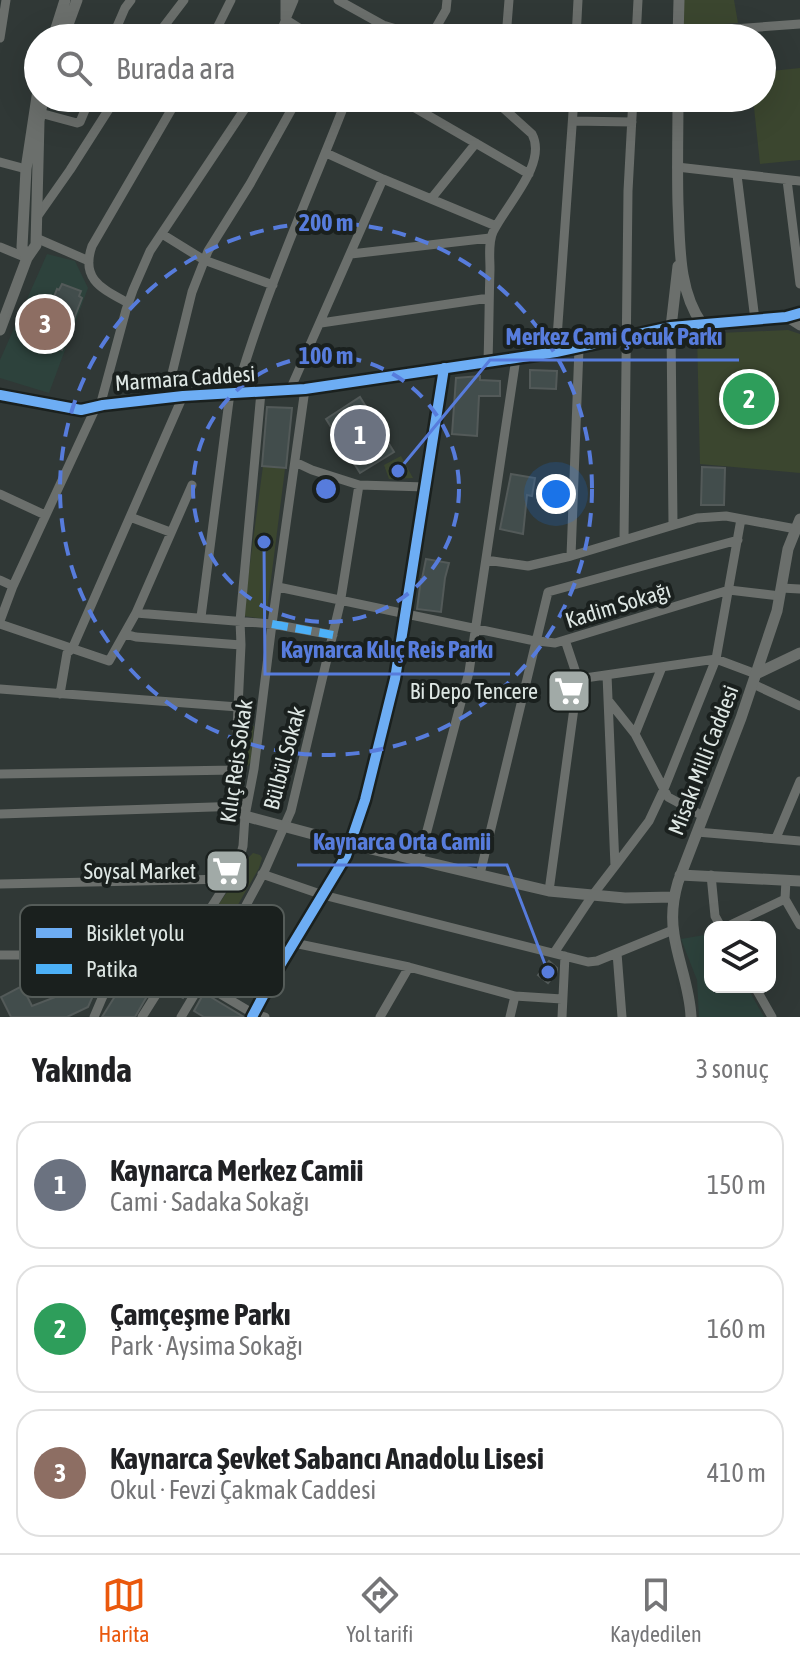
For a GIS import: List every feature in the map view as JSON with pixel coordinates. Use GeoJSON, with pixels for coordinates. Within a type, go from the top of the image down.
{"type":"FeatureCollection","features":[{"type":"Feature","properties":{"kind":"street"},"geometry":{"type":"LineString","coordinates":[[0,38],[6,0]]}},
{"type":"Feature","properties":{"kind":"street"},"geometry":{"type":"LineString","coordinates":[[57,24],[65,0]]}},
{"type":"Feature","properties":{"kind":"street"},"geometry":{"type":"LineString","coordinates":[[68,24],[77,0]]}},
{"type":"Feature","properties":{"kind":"street"},"geometry":{"type":"LineString","coordinates":[[118,24],[131,0]]}},
{"type":"Feature","properties":{"kind":"street"},"geometry":{"type":"LineString","coordinates":[[166,24],[184,0]]}},
{"type":"Feature","properties":{"kind":"street"},"geometry":{"type":"LineString","coordinates":[[285,0],[285,19]]}},
{"type":"Feature","properties":{"kind":"street"},"geometry":{"type":"LineString","coordinates":[[283,24],[294,0]]}},
{"type":"Feature","properties":{"kind":"street"},"geometry":{"type":"LineString","coordinates":[[338,0],[381,24]]}},
{"type":"Feature","properties":{"kind":"street"},"geometry":{"type":"LineString","coordinates":[[438,24],[446,10],[447,0]]}},
{"type":"Feature","properties":{"kind":"street"},"geometry":{"type":"LineString","coordinates":[[507,24],[509,0]]}},
{"type":"Feature","properties":{"kind":"street"},"geometry":{"type":"LineString","coordinates":[[577,24],[578,0]]}},
{"type":"Feature","properties":{"kind":"street"},"geometry":{"type":"LineString","coordinates":[[637,24],[638,0]]}},
{"type":"Feature","properties":{"kind":"street"},"geometry":{"type":"LineString","coordinates":[[678,24],[679,0]]}},
{"type":"Feature","properties":{"kind":"street"},"geometry":{"type":"LineString","coordinates":[[218,24],[227,2]]}},
{"type":"Feature","properties":{"kind":"street"},"geometry":{"type":"LineString","coordinates":[[285,19],[293,24]]}},
{"type":"Feature","properties":{"kind":"street"},"geometry":{"type":"LineString","coordinates":[[776,26],[800,24]]}},
{"type":"Feature","properties":{"kind":"street"},"geometry":{"type":"LineString","coordinates":[[27,258],[22,247],[26,169],[35,112]]}},
{"type":"Feature","properties":{"kind":"street"},"geometry":{"type":"LineString","coordinates":[[80,122],[84,112]]}},
{"type":"Feature","properties":{"kind":"street"},"geometry":{"type":"LineString","coordinates":[[37,217],[107,112]]}},
{"type":"Feature","properties":{"kind":"street"},"geometry":{"type":"LineString","coordinates":[[128,303],[98,286],[92,278],[89,261],[92,246],[170,112]]}},
{"type":"Feature","properties":{"kind":"street"},"geometry":{"type":"LineString","coordinates":[[192,485],[136,613],[109,661],[0,623],[45,515],[98,407],[128,303],[150,251],[243,112]]}},
{"type":"Feature","properties":{"kind":"street"},"geometry":{"type":"LineString","coordinates":[[166,398],[192,292],[204,260],[290,112]]}},
{"type":"Feature","properties":{"kind":"street"},"geometry":{"type":"LineString","coordinates":[[201,617],[233,393],[342,112]]}},
{"type":"Feature","properties":{"kind":"street"},"geometry":{"type":"LineString","coordinates":[[422,112],[529,174]]}},
{"type":"Feature","properties":{"kind":"street"},"geometry":{"type":"LineString","coordinates":[[556,352],[573,112]]}},
{"type":"Feature","properties":{"kind":"street"},"geometry":{"type":"LineString","coordinates":[[624,540],[628,191],[632,112]]}},
{"type":"Feature","properties":{"kind":"street"},"geometry":{"type":"LineString","coordinates":[[678,112],[680,249],[689,300],[702,324]]}},
{"type":"Feature","properties":{"kind":"street"},"geometry":{"type":"LineString","coordinates":[[2,322],[27,258],[36,245],[40,113],[80,122],[95,131]]}},
{"type":"Feature","properties":{"kind":"street"},"geometry":{"type":"LineString","coordinates":[[488,361],[490,238],[535,162],[536,141],[508,113]]}},
{"type":"Feature","properties":{"kind":"street"},"geometry":{"type":"LineString","coordinates":[[573,121],[632,122]]}},
{"type":"Feature","properties":{"kind":"street"},"geometry":{"type":"LineString","coordinates":[[431,199],[476,143]]}},
{"type":"Feature","properties":{"kind":"street"},"geometry":{"type":"LineString","coordinates":[[326,153],[496,226]]}},
{"type":"Feature","properties":{"kind":"street"},"geometry":{"type":"LineString","coordinates":[[0,162],[26,169]]}},
{"type":"Feature","properties":{"kind":"street"},"geometry":{"type":"LineString","coordinates":[[677,167],[800,181]]}},
{"type":"Feature","properties":{"kind":"street"},"geometry":{"type":"LineString","coordinates":[[737,175],[755,320]]}},
{"type":"Feature","properties":{"kind":"street"},"geometry":{"type":"LineString","coordinates":[[290,390],[383,179]]}},
{"type":"Feature","properties":{"kind":"street"},"geometry":{"type":"LineString","coordinates":[[787,180],[800,284]]}},
{"type":"Feature","properties":{"kind":"street"},"geometry":{"type":"LineString","coordinates":[[162,234],[204,260],[273,285]]}},
{"type":"Feature","properties":{"kind":"street"},"geometry":{"type":"LineString","coordinates":[[36,238],[89,261]]}},
{"type":"Feature","properties":{"kind":"street"},"geometry":{"type":"LineString","coordinates":[[351,254],[490,238]]}},
{"type":"Feature","properties":{"kind":"street"},"geometry":{"type":"LineString","coordinates":[[0,247],[27,258]]}},
{"type":"Feature","properties":{"kind":"street"},"geometry":{"type":"LineString","coordinates":[[673,524],[671,327],[680,249]]}},
{"type":"Feature","properties":{"kind":"street"},"geometry":{"type":"LineString","coordinates":[[321,323],[489,298]]}},
{"type":"Feature","properties":{"kind":"street","name":"Marmara Caddesi"},"geometry":{"type":"LineString","coordinates":[[0,395],[71,409],[183,396],[305,389],[556,352],[671,327],[786,317],[800,313]]}},
{"type":"Feature","properties":{"kind":"street"},"geometry":{"type":"LineString","coordinates":[[786,317],[800,326]]}},
{"type":"Feature","properties":{"kind":"street"},"geometry":{"type":"LineString","coordinates":[[571,556],[579,348]]}},
{"type":"Feature","properties":{"kind":"street"},"geometry":{"type":"LineString","coordinates":[[419,861],[469,672],[516,358]]}},
{"type":"Feature","properties":{"kind":"street"},"geometry":{"type":"LineString","coordinates":[[284,963],[346,856],[365,800],[407,614],[444,368]]}},
{"type":"Feature","properties":{"kind":"street","name":"Kılıç Reis Sokak"},"geometry":{"type":"LineString","coordinates":[[212,905],[238,865],[243,846],[244,811],[254,769],[305,389]]}},
{"type":"Feature","properties":{"kind":"street"},"geometry":{"type":"LineString","coordinates":[[244,811],[235,770],[240,621],[261,392]]}},
{"type":"Feature","properties":{"kind":"street"},"geometry":{"type":"LineString","coordinates":[[60,694],[67,653],[72,649],[183,396]]}},
{"type":"Feature","properties":{"kind":"street"},"geometry":{"type":"LineString","coordinates":[[295,462],[359,485],[426,487]]}},
{"type":"Feature","properties":{"kind":"street","name":"Bülbül Sokak"},"geometry":{"type":"LineString","coordinates":[[246,905],[291,811],[341,600],[359,485]]}},
{"type":"Feature","properties":{"kind":"street"},"geometry":{"type":"LineString","coordinates":[[0,494],[45,515]]}},
{"type":"Feature","properties":{"kind":"street"},"geometry":{"type":"LineString","coordinates":[[486,560],[528,566],[697,518],[726,516],[798,524]]}},
{"type":"Feature","properties":{"kind":"street"},"geometry":{"type":"LineString","coordinates":[[130,517],[170,532]]}},
{"type":"Feature","properties":{"kind":"street"},"geometry":{"type":"LineString","coordinates":[[554,953],[592,896],[649,821],[664,789],[716,659],[741,519]]}},
{"type":"Feature","properties":{"kind":"street","name":"Misakı Milli Caddesi"},"geometry":{"type":"LineString","coordinates":[[691,1017],[689,991],[673,930],[674,897],[777,611],[788,549],[798,524]]}},
{"type":"Feature","properties":{"kind":"street"},"geometry":{"type":"LineString","coordinates":[[480,874],[548,592],[738,540]]}},
{"type":"Feature","properties":{"kind":"street"},"geometry":{"type":"LineString","coordinates":[[0,580],[13,586]]}},
{"type":"Feature","properties":{"kind":"street","name":"Kadim Sokağı"},"geometry":{"type":"LineString","coordinates":[[278,587],[555,643],[729,590],[780,592],[800,589]]}},
{"type":"Feature","properties":{"kind":"street"},"geometry":{"type":"LineString","coordinates":[[136,613],[272,624],[333,635]]}},
{"type":"Feature","properties":{"kind":"street"},"geometry":{"type":"LineString","coordinates":[[125,634],[241,645]]}},
{"type":"Feature","properties":{"kind":"street"},"geometry":{"type":"LineString","coordinates":[[549,891],[578,679],[565,640]]}},
{"type":"Feature","properties":{"kind":"street"},"geometry":{"type":"LineString","coordinates":[[754,679],[800,653]]}},
{"type":"Feature","properties":{"kind":"street"},"geometry":{"type":"LineString","coordinates":[[578,679],[716,659],[800,706]]}},
{"type":"Feature","properties":{"kind":"street"},"geometry":{"type":"LineString","coordinates":[[635,734],[662,667]]}},
{"type":"Feature","properties":{"kind":"street"},"geometry":{"type":"LineString","coordinates":[[607,675],[615,866]]}},
{"type":"Feature","properties":{"kind":"street"},"geometry":{"type":"LineString","coordinates":[[0,689],[238,707]]}},
{"type":"Feature","properties":{"kind":"street"},"geometry":{"type":"LineString","coordinates":[[608,700],[635,734],[668,797],[703,816]]}},
{"type":"Feature","properties":{"kind":"street"},"geometry":{"type":"LineString","coordinates":[[0,774],[235,770]]}},
{"type":"Feature","properties":{"kind":"street"},"geometry":{"type":"LineString","coordinates":[[776,838],[800,781]]}},
{"type":"Feature","properties":{"kind":"street"},"geometry":{"type":"LineString","coordinates":[[0,814],[244,811],[284,827],[549,891],[625,898],[674,897]]}},
{"type":"Feature","properties":{"kind":"street"},"geometry":{"type":"LineString","coordinates":[[697,832],[800,841]]}},
{"type":"Feature","properties":{"kind":"street"},"geometry":{"type":"LineString","coordinates":[[262,874],[323,895],[588,962],[673,930]]}},
{"type":"Feature","properties":{"kind":"street"},"geometry":{"type":"LineString","coordinates":[[680,875],[800,881]]}},
{"type":"Feature","properties":{"kind":"street"},"geometry":{"type":"LineString","coordinates":[[711,875],[715,916],[719,921]]}},
{"type":"Feature","properties":{"kind":"street"},"geometry":{"type":"LineString","coordinates":[[0,884],[229,879]]}},
{"type":"Feature","properties":{"kind":"street"},"geometry":{"type":"LineString","coordinates":[[786,880],[785,899],[800,925]]}},
{"type":"Feature","properties":{"kind":"street"},"geometry":{"type":"LineString","coordinates":[[736,921],[785,899]]}},
{"type":"Feature","properties":{"kind":"street"},"geometry":{"type":"LineString","coordinates":[[294,943],[409,967],[515,996],[562,999]]}},
{"type":"Feature","properties":{"kind":"street"},"geometry":{"type":"LineString","coordinates":[[617,953],[622,1017]]}},
{"type":"Feature","properties":{"kind":"street"},"geometry":{"type":"LineString","coordinates":[[0,955],[20,955]]}},
{"type":"Feature","properties":{"kind":"street"},"geometry":{"type":"LineString","coordinates":[[562,1017],[565,956]]}},
{"type":"Feature","properties":{"kind":"street"},"geometry":{"type":"LineString","coordinates":[[380,1017],[409,967]]}},
{"type":"Feature","properties":{"kind":"street"},"geometry":{"type":"LineString","coordinates":[[758,993],[772,1017]]}},
{"type":"Feature","properties":{"kind":"street"},"geometry":{"type":"LineString","coordinates":[[510,1017],[515,996]]}},
{"type":"Feature","properties":{"kind":"street"},"geometry":{"type":"LineString","coordinates":[[94,1017],[103,997]]}},
{"type":"Feature","properties":{"kind":"street","name":"Kılıç Reis Sokak"},"geometry":{"type":"LineString","coordinates":[[142,1017],[154,997]]}},
{"type":"Feature","properties":{"kind":"street","name":"Bülbül Sokak"},"geometry":{"type":"LineString","coordinates":[[181,1017],[193,997]]}},
{"type":"Feature","properties":{"kind":"street"},"geometry":{"type":"LineString","coordinates":[[226,997],[257,1016],[267,997]]}},
{"type":"Feature","properties":{"kind":"shaded area"},"geometry":{"type":"Polygon","coordinates":[[[684,0],[734,0],[738,23],[684,24],[684,0]]]}},
{"type":"Feature","properties":{"kind":"shaded area"},"geometry":{"type":"Polygon","coordinates":[[[800,68],[800,160],[760,164],[754,112],[776,112],[776,71],[800,68]]]}},
{"type":"Feature","properties":{"kind":"shaded area"},"geometry":{"type":"Polygon","coordinates":[[[47,254],[75,261],[88,288],[49,393],[0,378],[0,360],[47,254]]]}},
{"type":"Feature","properties":{"kind":"shaded area"},"geometry":{"type":"Polygon","coordinates":[[[788,330],[800,334],[800,473],[700,464],[697,334],[788,330]]]}},
{"type":"Feature","properties":{"kind":"shaded area"},"geometry":{"type":"Polygon","coordinates":[[[401,456],[413,478],[389,479],[384,465],[401,456]]]}},
{"type":"Feature","properties":{"kind":"shaded area"},"geometry":{"type":"Polygon","coordinates":[[[263,466],[285,469],[266,619],[243,616],[263,466]]]}},
{"type":"Feature","properties":{"kind":"shaded area"},"geometry":{"type":"Polygon","coordinates":[[[242,725],[254,726],[248,766],[243,766],[240,760],[242,725]]]}},
{"type":"Feature","properties":{"kind":"shaded area"},"geometry":{"type":"Polygon","coordinates":[[[253,853],[262,858],[238,905],[218,905],[243,869],[253,853]]]}},
{"type":"Feature","properties":{"kind":"shaded area"},"geometry":{"type":"Polygon","coordinates":[[[704,935],[704,993],[750,993],[764,1017],[699,1017],[697,980],[681,939],[704,935]]]}},
{"type":"Feature","properties":{"kind":"building"},"geometry":{"type":"Polygon","coordinates":[[[62,284],[81,291],[79,296],[82,298],[62,350],[37,340],[44,323],[40,321],[44,313],[47,315],[62,284]]]}},
{"type":"Feature","properties":{"kind":"building"},"geometry":{"type":"Polygon","coordinates":[[[530,370],[557,371],[556,389],[530,388],[530,370]]]}},
{"type":"Feature","properties":{"kind":"building"},"geometry":{"type":"Polygon","coordinates":[[[480,376],[480,380],[500,381],[500,396],[479,396],[477,436],[452,434],[456,378],[480,376]]]}},
{"type":"Feature","properties":{"kind":"building"},"geometry":{"type":"Polygon","coordinates":[[[360,397],[394,452],[360,473],[326,419],[360,397]]]}},
{"type":"Feature","properties":{"kind":"building"},"geometry":{"type":"Polygon","coordinates":[[[267,407],[292,408],[286,468],[262,466],[267,407]]]}},
{"type":"Feature","properties":{"kind":"building"},"geometry":{"type":"Polygon","coordinates":[[[702,467],[725,468],[724,505],[701,505],[702,467]]]}},
{"type":"Feature","properties":{"kind":"building"},"geometry":{"type":"Polygon","coordinates":[[[511,474],[535,478],[532,496],[527,495],[523,534],[500,529],[511,474]]]}},
{"type":"Feature","properties":{"kind":"building"},"geometry":{"type":"Polygon","coordinates":[[[426,559],[449,563],[441,612],[417,609],[426,559]]]}},
{"type":"Feature","properties":{"kind":"building"},"geometry":{"type":"Polygon","coordinates":[[[549,961],[557,972],[548,983],[538,975],[549,961]]]}},
{"type":"Feature","properties":{"kind":"building"},"geometry":{"type":"Polygon","coordinates":[[[20,987],[20,997],[28,997],[32,1006],[56,997],[92,997],[88,1007],[67,1017],[11,1017],[1,997],[20,987]]]}},
{"type":"Feature","properties":{"kind":"building"},"geometry":{"type":"Polygon","coordinates":[[[114,997],[147,997],[135,1017],[102,1017],[114,997]]]}},
{"type":"Feature","properties":{"kind":"building"},"geometry":{"type":"Polygon","coordinates":[[[202,997],[211,997],[244,1017],[204,1017],[194,1011],[202,997]]]}},
{"type":"Feature","properties":{"kind":"marked path"},"geometry":{"type":"LineString","coordinates":[[272,624],[333,635]]}},
{"type":"Feature","properties":{"kind":"cycle path"},"geometry":{"type":"LineString","coordinates":[[0,395],[81,410],[183,396],[305,389],[556,352],[671,327],[786,317],[800,313]]}},
{"type":"Feature","properties":{"kind":"cycle path"},"geometry":{"type":"LineString","coordinates":[[284,959],[346,856],[365,800],[395,679],[444,368]]}},
{"type":"Feature","properties":{"kind":"cycle path"},"geometry":{"type":"LineString","coordinates":[[252,1017],[263,997]]}},
{"type":"Feature","properties":{"kind":"place","name":"Kaynarca Şevket Sabancı Anadolu Lisesi"},"geometry":{"type":"Point","coordinates":[45,324]}},
{"type":"Feature","properties":{"kind":"place","name":"Çamçeşme Parkı"},"geometry":{"type":"Point","coordinates":[749,399]}},
{"type":"Feature","properties":{"kind":"place","name":"Kaynarca Merkez Camii"},"geometry":{"type":"Point","coordinates":[360,435]}},
{"type":"Feature","properties":{"kind":"place","name":"Merkez Cami Çocuk Parkı"},"geometry":{"type":"Point","coordinates":[398,471]}},
{"type":"Feature","properties":{"kind":"place","name":"Kaynarca Kılıç Reis Parkı"},"geometry":{"type":"Point","coordinates":[264,542]}},
{"type":"Feature","properties":{"kind":"place","name":"Bi Depo Tencere"},"geometry":{"type":"Point","coordinates":[569,691]}},
{"type":"Feature","properties":{"kind":"place","name":"Soysal Market"},"geometry":{"type":"Point","coordinates":[227,871]}},
{"type":"Feature","properties":{"kind":"place","name":"Kaynarca Orta Camii"},"geometry":{"type":"Point","coordinates":[548,972]}}]}
